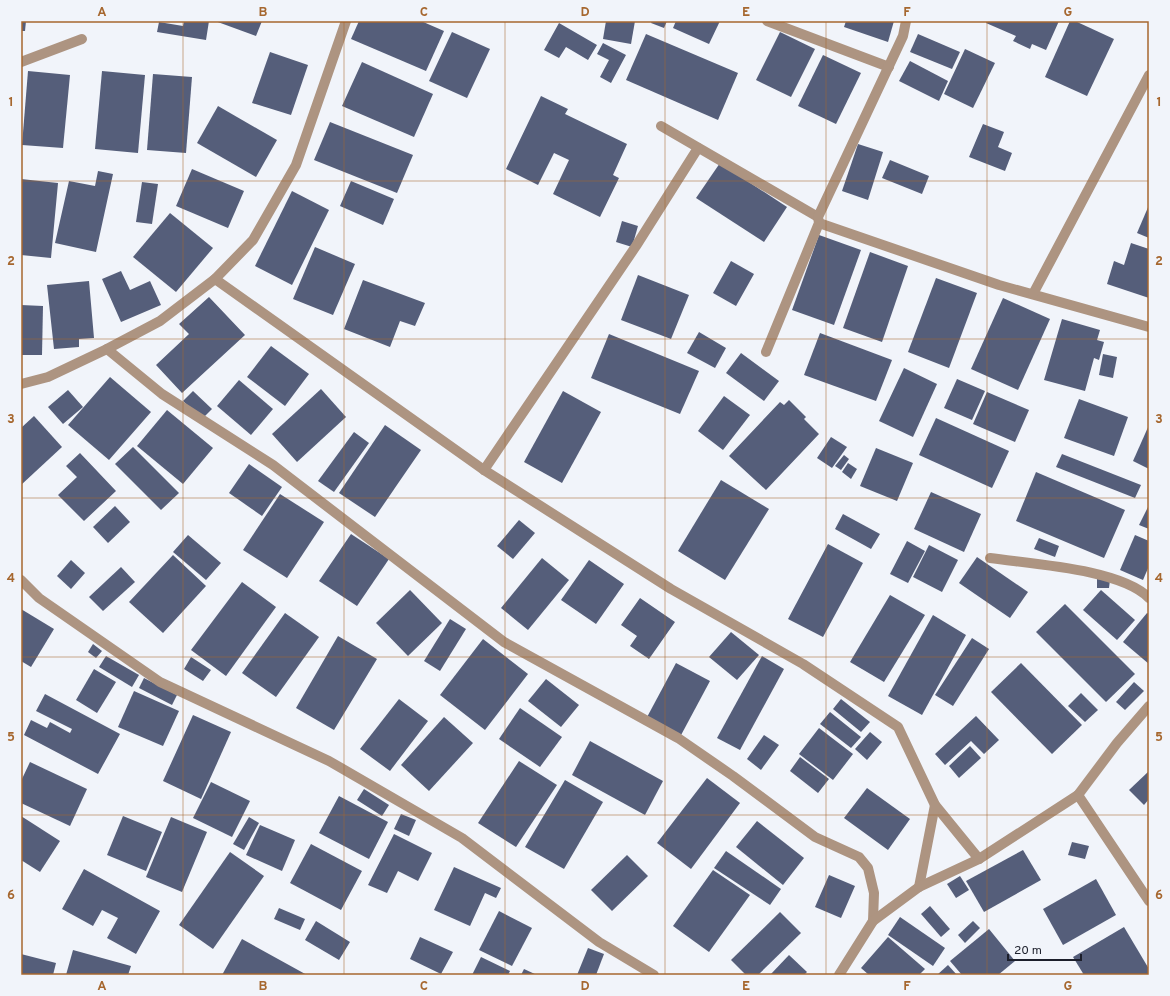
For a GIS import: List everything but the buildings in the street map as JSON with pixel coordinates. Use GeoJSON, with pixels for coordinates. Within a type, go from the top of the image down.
{"type":"FeatureCollection","features":[{"type":"Feature","properties":{"kind":"street"},"geometry":{"type":"LineString","coordinates":[[21,384],[48,377],[107,350],[160,321],[215,279],[253,240],[296,165],[346,21]]}},
{"type":"Feature","properties":{"kind":"street"},"geometry":{"type":"LineString","coordinates":[[767,21],[889,67]]}},
{"type":"Feature","properties":{"kind":"street"},"geometry":{"type":"LineString","coordinates":[[766,352],[819,220],[903,36],[906,21]]}},
{"type":"Feature","properties":{"kind":"street"},"geometry":{"type":"LineString","coordinates":[[21,62],[82,39]]}},
{"type":"Feature","properties":{"kind":"street"},"geometry":{"type":"LineString","coordinates":[[1033,294],[1149,75]]}},
{"type":"Feature","properties":{"kind":"street"},"geometry":{"type":"LineString","coordinates":[[660,126],[819,220],[999,285],[1149,327]]}},
{"type":"Feature","properties":{"kind":"street"},"geometry":{"type":"LineString","coordinates":[[484,470],[636,246],[698,148]]}},
{"type":"Feature","properties":{"kind":"street"},"geometry":{"type":"LineString","coordinates":[[215,279],[484,470],[671,589],[803,664],[898,728],[935,805],[979,859]]}},
{"type":"Feature","properties":{"kind":"street"},"geometry":{"type":"LineString","coordinates":[[107,350],[162,394],[272,465],[504,642],[678,738],[733,776],[815,837],[858,857],[868,868],[874,894],[873,921]]}},
{"type":"Feature","properties":{"kind":"street"},"geometry":{"type":"LineString","coordinates":[[990,558],[1111,577],[1145,593],[1149,598]]}},
{"type":"Feature","properties":{"kind":"street"},"geometry":{"type":"LineString","coordinates":[[21,580],[39,598],[160,682],[329,762],[462,838],[599,942],[654,975]]}},
{"type":"Feature","properties":{"kind":"street"},"geometry":{"type":"LineString","coordinates":[[839,975],[873,921],[919,887],[979,859],[1078,795],[1117,743],[1149,706]]}},
{"type":"Feature","properties":{"kind":"street"},"geometry":{"type":"LineString","coordinates":[[1078,795],[1149,900]]}},
{"type":"Feature","properties":{"kind":"street"},"geometry":{"type":"LineString","coordinates":[[919,887],[935,805]]}}]}
